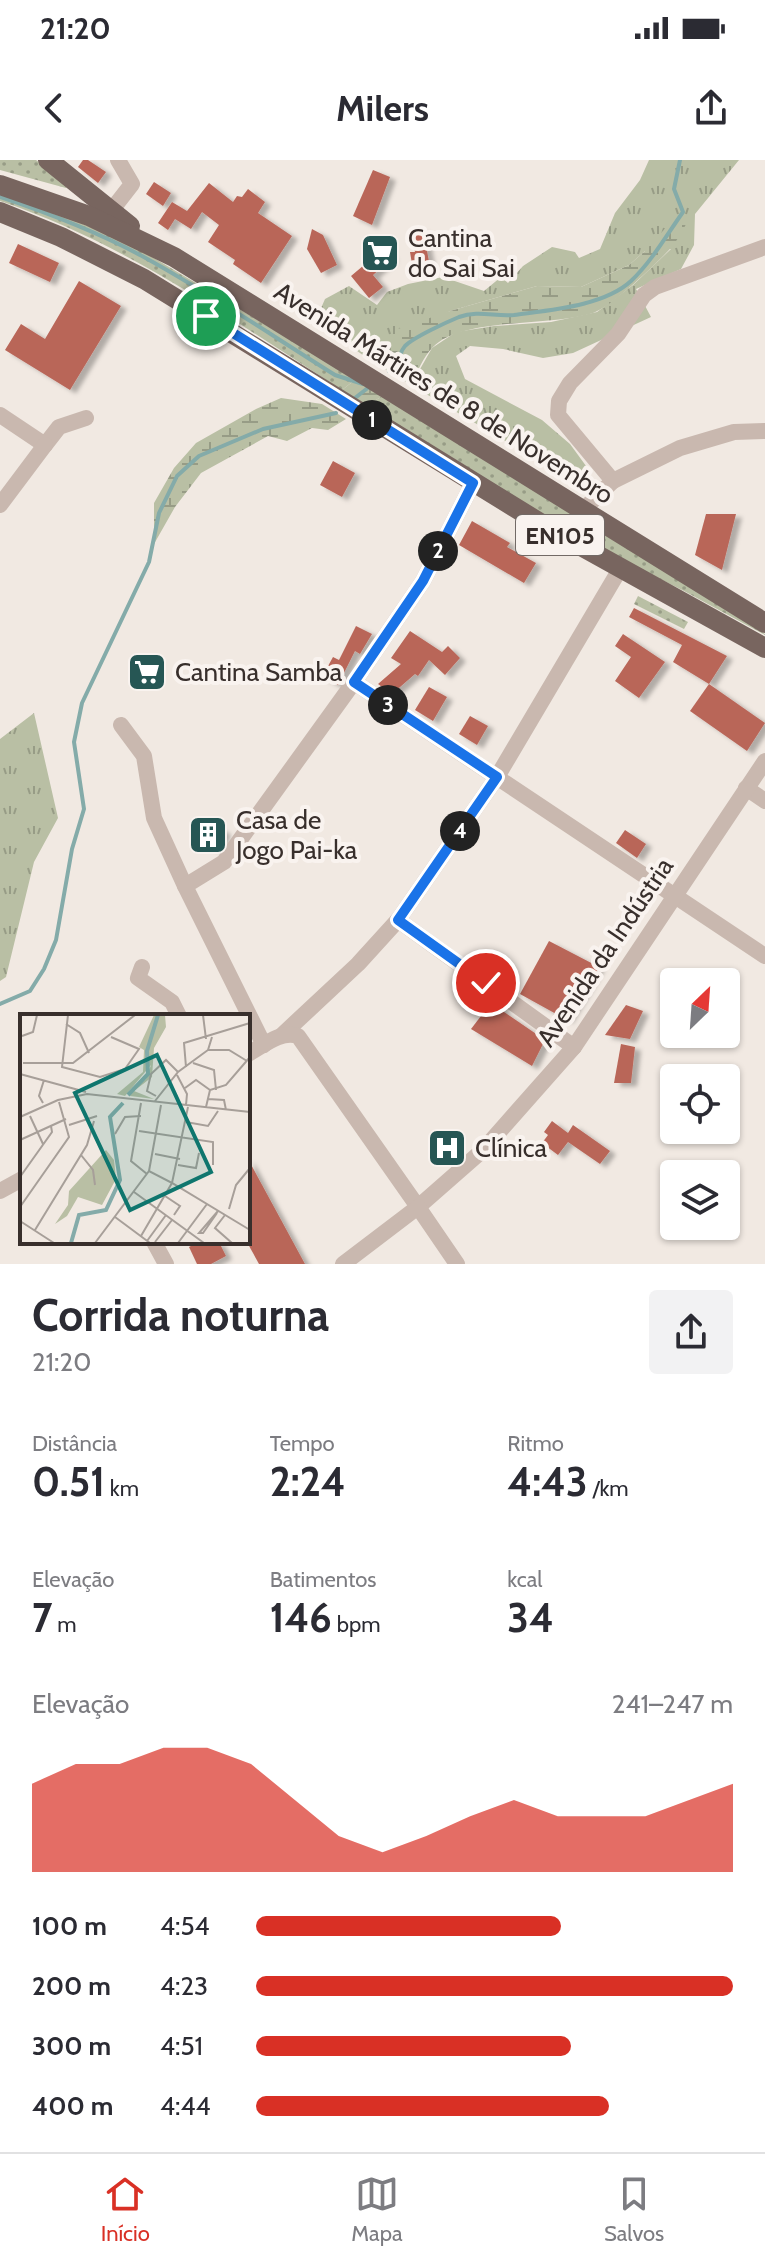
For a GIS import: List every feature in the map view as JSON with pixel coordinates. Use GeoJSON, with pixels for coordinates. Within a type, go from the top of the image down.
{"type":"FeatureCollection","features":[{"type":"Feature","properties":{"kind":"main road"},"geometry":{"type":"LineString","coordinates":[[48,160],[151,244]]}},
{"type":"Feature","properties":{"kind":"main road","name":"Avenida Mártires de 8 de Novembro"},"geometry":{"type":"LineString","coordinates":[[0,185],[79,211],[151,244],[765,623]]}},
{"type":"Feature","properties":{"kind":"main road","name":"EN105"},"geometry":{"type":"LineString","coordinates":[[0,212],[71,241],[144,279],[473,483],[620,569],[765,648]]}},
{"type":"Feature","properties":{"kind":"street"},"geometry":{"type":"LineString","coordinates":[[111,211],[132,184],[118,160]]}},
{"type":"Feature","properties":{"kind":"street"},"geometry":{"type":"LineString","coordinates":[[613,481],[558,415],[559,401],[570,383],[618,334],[644,295],[655,287],[765,247]]}},
{"type":"Feature","properties":{"kind":"street"},"geometry":{"type":"LineString","coordinates":[[0,415],[45,445]]}},
{"type":"Feature","properties":{"kind":"street"},"geometry":{"type":"LineString","coordinates":[[0,505],[59,427],[86,418]]}},
{"type":"Feature","properties":{"kind":"street"},"geometry":{"type":"LineString","coordinates":[[584,509],[613,481],[680,448],[734,432],[765,431]]}},
{"type":"Feature","properties":{"kind":"street"},"geometry":{"type":"LineString","coordinates":[[185,886],[224,862],[354,682],[423,581],[473,483]]}},
{"type":"Feature","properties":{"kind":"street"},"geometry":{"type":"LineString","coordinates":[[250,1053],[282,1035],[358,964],[398,920],[497,777],[620,569]]}},
{"type":"Feature","properties":{"kind":"street"},"geometry":{"type":"LineString","coordinates":[[354,682],[765,956]]}},
{"type":"Feature","properties":{"kind":"street"},"geometry":{"type":"LineString","coordinates":[[121,725],[144,756],[154,818],[249,1014]]}},
{"type":"Feature","properties":{"kind":"street","name":"Avenida da Indústria"},"geometry":{"type":"LineString","coordinates":[[343,1264],[418,1207],[483,1150],[574,1047],[765,761]]}},
{"type":"Feature","properties":{"kind":"street"},"geometry":{"type":"LineString","coordinates":[[746,788],[765,801]]}},
{"type":"Feature","properties":{"kind":"street"},"geometry":{"type":"LineString","coordinates":[[398,920],[574,1047]]}},
{"type":"Feature","properties":{"kind":"street"},"geometry":{"type":"LineString","coordinates":[[142,967],[138,978],[172,1002],[178,1014]]}},
{"type":"Feature","properties":{"kind":"street"},"geometry":{"type":"LineString","coordinates":[[250,1017],[264,1045]]}},
{"type":"Feature","properties":{"kind":"street"},"geometry":{"type":"LineString","coordinates":[[282,1035],[290,1033],[298,1036],[305,1045],[457,1264]]}},
{"type":"Feature","properties":{"kind":"street"},"geometry":{"type":"LineString","coordinates":[[0,1191],[20,1180]]}},
{"type":"Feature","properties":{"kind":"street"},"geometry":{"type":"LineString","coordinates":[[155,1244],[166,1264]]}},
{"type":"Feature","properties":{"kind":"green space"},"geometry":{"type":"Polygon","coordinates":[[[0,160],[36,160],[67,185],[66,188],[0,170],[0,160]]]}},
{"type":"Feature","properties":{"kind":"green space"},"geometry":{"type":"Polygon","coordinates":[[[649,160],[739,160],[695,214],[694,245],[681,269],[636,289],[651,317],[573,353],[543,358],[470,346],[456,356],[465,379],[542,420],[570,444],[589,470],[588,490],[411,385],[432,348],[456,332],[551,322],[597,312],[633,285],[671,249],[645,251],[629,265],[581,287],[537,286],[450,311],[390,346],[373,362],[315,322],[325,299],[349,286],[377,305],[387,292],[443,277],[484,291],[501,277],[508,283],[523,266],[552,247],[575,252],[579,258],[600,249],[615,213],[640,180],[649,160]]]}},
{"type":"Feature","properties":{"kind":"green space"},"geometry":{"type":"Polygon","coordinates":[[[0,193],[95,229],[149,255],[356,379],[342,390],[134,260],[46,218],[0,201],[0,193]]]}},
{"type":"Feature","properties":{"kind":"green space"},"geometry":{"type":"Polygon","coordinates":[[[689,219],[675,243],[654,265],[593,313],[485,327],[447,338],[429,351],[411,385],[373,362],[390,346],[398,329],[537,286],[581,287],[629,265],[670,223],[689,219]]]}},
{"type":"Feature","properties":{"kind":"green space"},"geometry":{"type":"Polygon","coordinates":[[[356,379],[383,395],[368,406],[342,390],[356,379]]]}},
{"type":"Feature","properties":{"kind":"green space"},"geometry":{"type":"Polygon","coordinates":[[[383,395],[765,635],[573,535],[368,406],[383,395]]]}},
{"type":"Feature","properties":{"kind":"green space"},"geometry":{"type":"Polygon","coordinates":[[[281,398],[322,404],[346,419],[328,430],[312,428],[287,441],[268,436],[201,473],[175,507],[154,544],[154,503],[174,468],[196,443],[281,398]]]}},
{"type":"Feature","properties":{"kind":"green space"},"geometry":{"type":"Polygon","coordinates":[[[638,596],[688,622],[684,629],[634,604],[638,596]]]}},
{"type":"Feature","properties":{"kind":"green space"},"geometry":{"type":"Polygon","coordinates":[[[34,713],[58,818],[34,862],[6,977],[0,981],[0,739],[34,713]]]}},
{"type":"Feature","properties":{"kind":"building"},"geometry":{"type":"Polygon","coordinates":[[[83,160],[106,172],[98,183],[78,167],[83,160]]]}},
{"type":"Feature","properties":{"kind":"building"},"geometry":{"type":"Polygon","coordinates":[[[373,170],[390,177],[372,225],[353,216],[373,170]]]}},
{"type":"Feature","properties":{"kind":"building"},"geometry":{"type":"Polygon","coordinates":[[[154,182],[171,193],[163,206],[146,194],[154,182]]]}},
{"type":"Feature","properties":{"kind":"building"},"geometry":{"type":"Polygon","coordinates":[[[209,183],[233,202],[248,189],[265,202],[258,213],[292,236],[261,283],[208,242],[219,225],[202,212],[191,229],[175,219],[168,230],[158,223],[172,202],[187,211],[209,183]]]}},
{"type":"Feature","properties":{"kind":"building"},"geometry":{"type":"Polygon","coordinates":[[[312,229],[323,235],[337,265],[321,273],[307,249],[312,229]]]}},
{"type":"Feature","properties":{"kind":"building"},"geometry":{"type":"Polygon","coordinates":[[[423,229],[430,267],[413,270],[410,252],[415,252],[409,232],[423,229]]]}},
{"type":"Feature","properties":{"kind":"building"},"geometry":{"type":"Polygon","coordinates":[[[376,240],[392,258],[373,275],[383,287],[369,298],[351,276],[376,255],[368,247],[376,240]]]}},
{"type":"Feature","properties":{"kind":"building"},"geometry":{"type":"Polygon","coordinates":[[[18,244],[59,263],[50,282],[9,263],[18,244]]]}},
{"type":"Feature","properties":{"kind":"building"},"geometry":{"type":"Polygon","coordinates":[[[79,281],[121,306],[70,390],[5,350],[21,324],[45,339],[79,281]]]}},
{"type":"Feature","properties":{"kind":"building"},"geometry":{"type":"Polygon","coordinates":[[[333,461],[355,473],[342,497],[320,485],[333,461]]]}},
{"type":"Feature","properties":{"kind":"building"},"geometry":{"type":"Polygon","coordinates":[[[706,514],[736,514],[722,570],[695,555],[706,514]]]}},
{"type":"Feature","properties":{"kind":"building"},"geometry":{"type":"Polygon","coordinates":[[[472,521],[510,543],[507,547],[536,563],[524,583],[459,545],[472,521]]]}},
{"type":"Feature","properties":{"kind":"building"},"geometry":{"type":"Polygon","coordinates":[[[634,608],[727,656],[709,684],[673,662],[682,645],[629,617],[634,608]]]}},
{"type":"Feature","properties":{"kind":"building"},"geometry":{"type":"Polygon","coordinates":[[[356,626],[372,634],[360,654],[355,651],[338,685],[322,677],[333,657],[339,660],[356,626]]]}},
{"type":"Feature","properties":{"kind":"building"},"geometry":{"type":"Polygon","coordinates":[[[410,631],[442,652],[448,646],[460,658],[445,675],[429,660],[418,676],[415,674],[392,694],[378,684],[401,664],[391,658],[410,631]]]}},
{"type":"Feature","properties":{"kind":"building"},"geometry":{"type":"Polygon","coordinates":[[[623,634],[665,662],[639,698],[615,681],[631,657],[615,646],[623,634]]]}},
{"type":"Feature","properties":{"kind":"building"},"geometry":{"type":"Polygon","coordinates":[[[709,684],[765,723],[747,751],[690,711],[709,684]]]}},
{"type":"Feature","properties":{"kind":"building"},"geometry":{"type":"Polygon","coordinates":[[[429,687],[447,697],[433,721],[415,710],[429,687]]]}},
{"type":"Feature","properties":{"kind":"building"},"geometry":{"type":"Polygon","coordinates":[[[470,716],[488,726],[477,745],[459,734],[470,716]]]}},
{"type":"Feature","properties":{"kind":"building","name":"Casa de Jogo Pai-ka"},"geometry":{"type":"Polygon","coordinates":[[[199,820],[225,831],[218,850],[191,839],[199,820]]]}},
{"type":"Feature","properties":{"kind":"building"},"geometry":{"type":"Polygon","coordinates":[[[625,830],[646,844],[637,858],[616,843],[625,830]]]}},
{"type":"Feature","properties":{"kind":"building"},"geometry":{"type":"Polygon","coordinates":[[[549,941],[599,967],[567,1020],[520,994],[549,941]]]}},
{"type":"Feature","properties":{"kind":"building"},"geometry":{"type":"Polygon","coordinates":[[[491,1003],[545,1040],[532,1066],[471,1029],[491,1003]]]}},
{"type":"Feature","properties":{"kind":"building"},"geometry":{"type":"Polygon","coordinates":[[[626,1005],[643,1011],[630,1039],[605,1035],[626,1005]]]}},
{"type":"Feature","properties":{"kind":"building"},"geometry":{"type":"Polygon","coordinates":[[[621,1044],[635,1047],[631,1083],[614,1083],[621,1044]]]}},
{"type":"Feature","properties":{"kind":"building"},"geometry":{"type":"Polygon","coordinates":[[[552,1121],[568,1133],[573,1125],[610,1151],[600,1164],[568,1142],[558,1155],[542,1143],[548,1135],[544,1132],[552,1121]]]}},
{"type":"Feature","properties":{"kind":"building"},"geometry":{"type":"Polygon","coordinates":[[[250,1163],[305,1264],[259,1264],[248,1244],[250,1163]]]}},
{"type":"Feature","properties":{"kind":"building"},"geometry":{"type":"Polygon","coordinates":[[[194,1244],[220,1244],[226,1256],[211,1264],[197,1264],[189,1247],[194,1244]]]}},
{"type":"Feature","properties":{"kind":"waterway"},"geometry":{"type":"LineString","coordinates":[[389,371],[409,342],[459,317],[560,309],[592,301],[620,289],[646,265],[683,212],[674,189],[680,160]]}},
{"type":"Feature","properties":{"kind":"waterway"},"geometry":{"type":"LineString","coordinates":[[0,197],[72,224],[142,256],[335,375],[363,384]]}},
{"type":"Feature","properties":{"kind":"waterway"},"geometry":{"type":"LineString","coordinates":[[355,398],[369,387]]}},
{"type":"Feature","properties":{"kind":"waterway"},"geometry":{"type":"LineString","coordinates":[[0,1004],[30,991],[44,969],[56,940],[72,849],[84,809],[74,742],[82,703],[149,562],[159,513],[177,476],[199,456],[263,429],[336,413]]}},
{"type":"Feature","properties":{"kind":"place","name":"Cantina do Sai Sai"},"geometry":{"type":"Point","coordinates":[380,253]}},
{"type":"Feature","properties":{"kind":"place","name":"Cantina Samba"},"geometry":{"type":"Point","coordinates":[147,672]}},
{"type":"Feature","properties":{"kind":"place","name":"Casa de Jogo Pai-ka"},"geometry":{"type":"Point","coordinates":[208,835]}},
{"type":"Feature","properties":{"kind":"place","name":"Clínica"},"geometry":{"type":"Point","coordinates":[447,1148]}},
{"type":"Feature","properties":{"kind":"route"},"geometry":{"type":"LineString","coordinates":[[206,316],[473,483],[423,581],[354,682],[497,777],[398,920],[486,983]]}}]}
